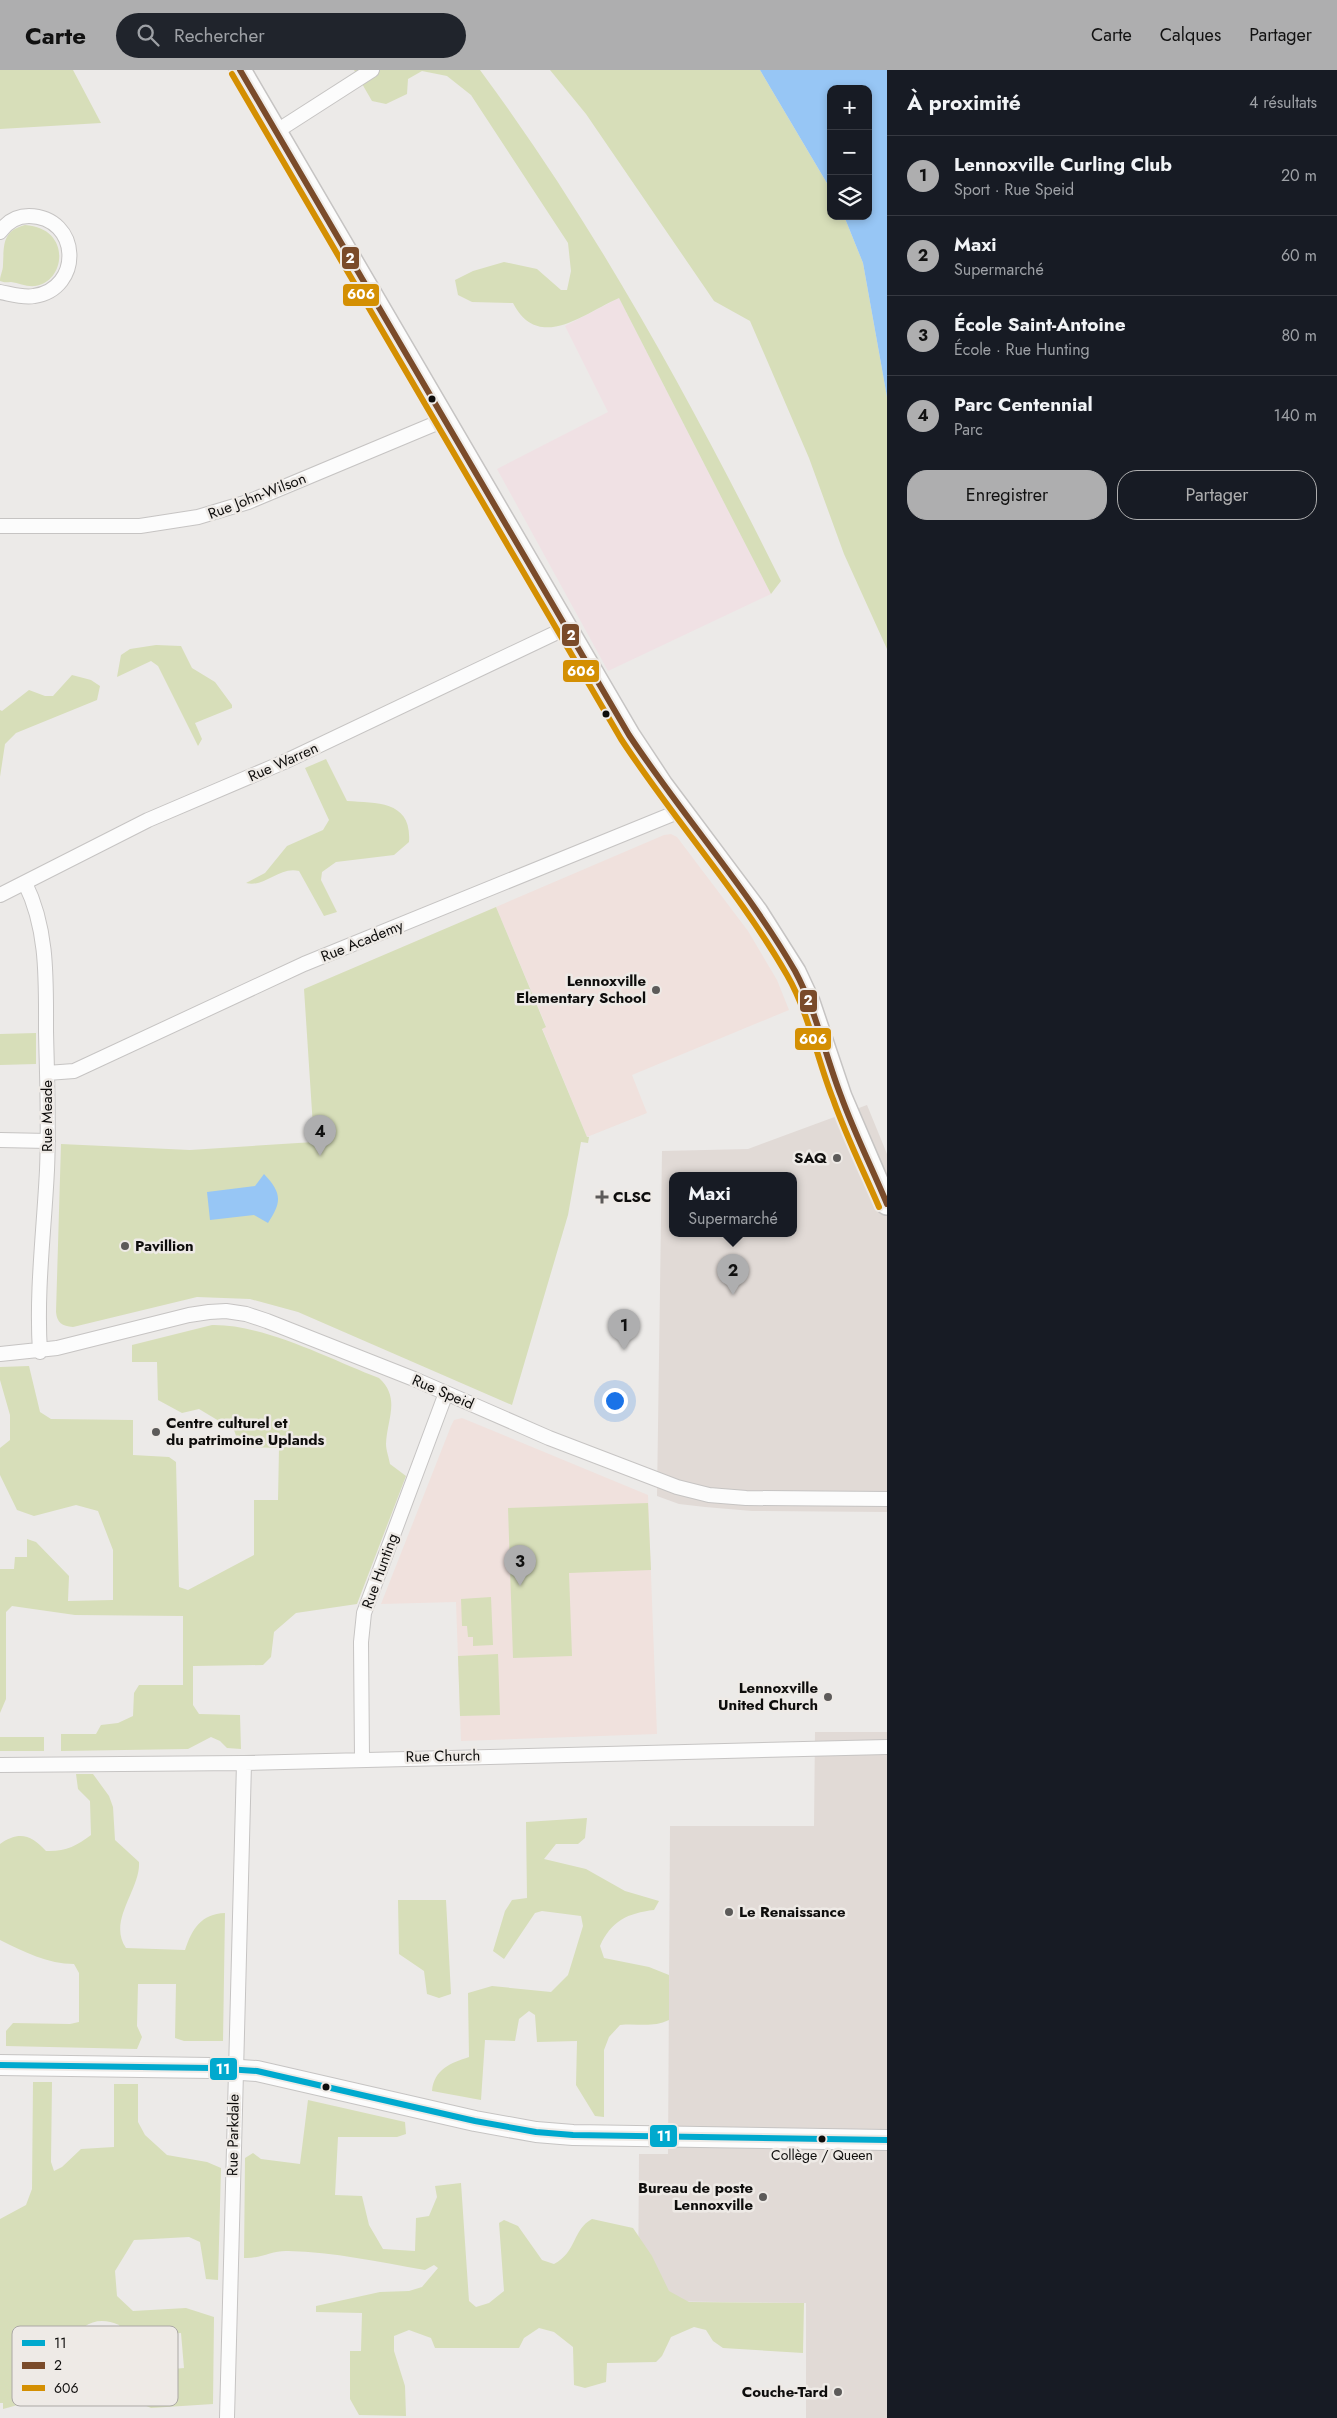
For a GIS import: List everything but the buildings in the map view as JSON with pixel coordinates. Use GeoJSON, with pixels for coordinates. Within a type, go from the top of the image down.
{"type":"FeatureCollection","features":[{"type":"Feature","properties":{"kind":"main road"},"geometry":{"type":"LineString","coordinates":[[240,70],[629,735],[680,811],[757,912],[795,972],[809,1002],[841,1097],[887,1204]]}},
{"type":"Feature","properties":{"kind":"street"},"geometry":{"type":"LineString","coordinates":[[276,131],[372,70]]}},
{"type":"Feature","properties":{"kind":"street"},"geometry":{"type":"LineString","coordinates":[[0,232],[11,220],[21,216],[45,218],[63,232],[69,244],[70,258],[68,269],[63,278],[46,294],[33,297],[0,292]]}},
{"type":"Feature","properties":{"kind":"street","name":"Rue John-Wilson"},"geometry":{"type":"LineString","coordinates":[[0,526],[140,526],[198,518],[248,502],[444,420]]}},
{"type":"Feature","properties":{"kind":"street","name":"Rue Warren"},"geometry":{"type":"LineString","coordinates":[[0,895],[148,820],[284,762],[566,628]]}},
{"type":"Feature","properties":{"kind":"street","name":"Rue Academy"},"geometry":{"type":"LineString","coordinates":[[47,1073],[74,1071],[304,964],[680,811]]}},
{"type":"Feature","properties":{"kind":"street","name":"Rue Meade"},"geometry":{"type":"LineString","coordinates":[[25,883],[37,913],[44,945],[48,1141],[39,1315],[40,1352]]}},
{"type":"Feature","properties":{"kind":"street"},"geometry":{"type":"LineString","coordinates":[[0,1140],[48,1141]]}},
{"type":"Feature","properties":{"kind":"street","name":"Rue Speid"},"geometry":{"type":"LineString","coordinates":[[0,1354],[40,1352],[189,1315],[226,1311],[267,1321],[660,1482],[690,1490],[746,1498],[887,1499]]}},
{"type":"Feature","properties":{"kind":"street","name":"Rue Hunting"},"geometry":{"type":"LineString","coordinates":[[362,1758],[361,1642],[364,1613],[446,1393]]}},
{"type":"Feature","properties":{"kind":"street","name":"Rue Church"},"geometry":{"type":"LineString","coordinates":[[0,1765],[244,1763],[362,1758],[887,1747]]}},
{"type":"Feature","properties":{"kind":"street","name":"Rue Parkdale"},"geometry":{"type":"LineString","coordinates":[[227,2418],[244,1763]]}},
{"type":"Feature","properties":{"kind":"street"},"geometry":{"type":"LineString","coordinates":[[0,2065],[235,2069],[270,2073],[475,2121],[536,2132],[680,2138],[887,2140]]}},
{"type":"Feature","properties":{"kind":"shaded area"},"geometry":{"type":"Polygon","coordinates":[[[619,298],[771,594],[608,671],[497,469],[608,412],[565,326],[619,298]]]}},
{"type":"Feature","properties":{"kind":"shaded area","name":"Lennoxville Elementary School"},"geometry":{"type":"Polygon","coordinates":[[[671,834],[677,837],[748,931],[777,980],[789,1010],[632,1075],[647,1113],[587,1137],[542,1028],[546,1026],[496,907],[664,835],[671,834]]]}},
{"type":"Feature","properties":{"kind":"shaded area"},"geometry":{"type":"Polygon","coordinates":[[[867,1105],[887,1154],[887,1512],[752,1511],[679,1504],[657,1496],[662,1151],[748,1149],[867,1105]]]}},
{"type":"Feature","properties":{"kind":"shaded area"},"geometry":{"type":"Polygon","coordinates":[[[462,1418],[648,1495],[657,1734],[461,1741],[456,1602],[381,1604],[451,1426],[454,1420],[462,1418]]]}},
{"type":"Feature","properties":{"kind":"shaded area"},"geometry":{"type":"Polygon","coordinates":[[[815,1732],[887,1732],[887,2418],[806,2418],[806,2303],[638,2301],[639,2154],[668,2154],[670,1826],[814,1826],[815,1732]]]}},
{"type":"Feature","properties":{"kind":"green space"},"geometry":{"type":"Polygon","coordinates":[[[0,70],[73,70],[101,123],[0,129],[0,70]]]}},
{"type":"Feature","properties":{"kind":"green space"},"geometry":{"type":"Polygon","coordinates":[[[354,70],[480,70],[564,192],[642,319],[713,449],[781,581],[771,594],[619,298],[563,325],[549,327],[536,325],[524,318],[513,303],[472,302],[458,295],[455,280],[473,271],[504,262],[537,269],[561,290],[567,290],[571,271],[568,243],[471,95],[447,76],[422,71],[408,79],[407,94],[386,104],[372,101],[354,70]]]}},
{"type":"Feature","properties":{"kind":"green space"},"geometry":{"type":"Polygon","coordinates":[[[550,70],[760,70],[827,183],[827,220],[846,220],[863,263],[887,397],[887,649],[844,554],[809,458],[750,321],[714,301],[586,114],[550,70]]]}},
{"type":"Feature","properties":{"kind":"green space"},"geometry":{"type":"Polygon","coordinates":[[[25,225],[40,228],[51,235],[57,245],[59,255],[58,266],[53,275],[45,282],[35,286],[0,281],[4,245],[8,235],[25,225]]]}},
{"type":"Feature","properties":{"kind":"green space"},"geometry":{"type":"Polygon","coordinates":[[[156,645],[181,646],[192,668],[215,682],[232,705],[232,708],[195,723],[202,739],[198,746],[158,666],[151,661],[117,677],[121,655],[130,649],[156,645]]]}},
{"type":"Feature","properties":{"kind":"green space"},"geometry":{"type":"Polygon","coordinates":[[[72,675],[91,680],[100,686],[97,700],[16,733],[5,744],[0,777],[0,710],[2,711],[29,690],[45,696],[53,696],[72,675]]]}},
{"type":"Feature","properties":{"kind":"green space"},"geometry":{"type":"Polygon","coordinates":[[[326,759],[347,801],[381,804],[399,812],[405,819],[409,842],[394,855],[336,862],[322,872],[321,880],[337,912],[324,916],[299,871],[285,871],[259,883],[246,883],[265,873],[287,846],[323,830],[329,820],[305,768],[326,759]]]}},
{"type":"Feature","properties":{"kind":"green space"},"geometry":{"type":"Polygon","coordinates":[[[496,907],[546,1027],[542,1029],[587,1137],[589,1137],[588,1143],[581,1142],[568,1215],[512,1405],[298,1312],[250,1299],[197,1297],[73,1327],[61,1323],[56,1312],[61,1144],[190,1150],[314,1142],[304,989],[496,907]]]}},
{"type":"Feature","properties":{"kind":"green space"},"geometry":{"type":"Polygon","coordinates":[[[36,1033],[36,1064],[0,1065],[0,1034],[36,1033]]]}},
{"type":"Feature","properties":{"kind":"green space"},"geometry":{"type":"Polygon","coordinates":[[[212,1325],[232,1326],[275,1336],[379,1378],[390,1393],[391,1409],[386,1449],[390,1464],[406,1476],[357,1604],[296,1613],[274,1632],[271,1657],[263,1665],[193,1666],[193,1705],[199,1714],[240,1715],[241,1749],[227,1748],[220,1741],[211,1737],[188,1749],[61,1751],[61,1734],[96,1734],[101,1725],[118,1723],[133,1716],[134,1693],[139,1685],[183,1685],[183,1616],[75,1615],[12,1606],[6,1612],[6,1699],[0,1713],[0,1569],[14,1569],[15,1557],[27,1557],[27,1539],[36,1542],[69,1576],[68,1601],[113,1600],[113,1550],[98,1511],[76,1505],[34,1516],[17,1510],[0,1475],[0,1448],[10,1440],[10,1415],[0,1380],[0,1367],[29,1366],[40,1412],[51,1419],[133,1420],[133,1455],[169,1457],[176,1462],[179,1587],[188,1590],[254,1555],[254,1500],[278,1500],[279,1448],[240,1447],[234,1430],[199,1409],[182,1413],[158,1400],[157,1362],[132,1362],[132,1345],[212,1325]]]}},
{"type":"Feature","properties":{"kind":"green space"},"geometry":{"type":"Polygon","coordinates":[[[648,1503],[651,1570],[569,1573],[572,1656],[513,1658],[508,1508],[648,1503]]]}},
{"type":"Feature","properties":{"kind":"green space"},"geometry":{"type":"Polygon","coordinates":[[[491,1597],[493,1645],[473,1646],[473,1637],[468,1637],[467,1626],[462,1626],[461,1599],[491,1597]]]}},
{"type":"Feature","properties":{"kind":"green space"},"geometry":{"type":"Polygon","coordinates":[[[498,1654],[500,1715],[460,1716],[458,1656],[498,1654]]]}},
{"type":"Feature","properties":{"kind":"green space"},"geometry":{"type":"Polygon","coordinates":[[[0,1737],[44,1737],[44,1751],[0,1751],[0,1737]]]}},
{"type":"Feature","properties":{"kind":"green space"},"geometry":{"type":"Polygon","coordinates":[[[76,1774],[93,1774],[109,1796],[113,1807],[115,1840],[139,1862],[135,1883],[122,1916],[120,1927],[121,1938],[126,1948],[185,1950],[194,1929],[199,1924],[210,1916],[225,1913],[223,2041],[184,2041],[175,2038],[176,1984],[138,1984],[137,2026],[142,2037],[137,2049],[6,2046],[6,2031],[13,2023],[70,2024],[79,2022],[79,1973],[74,1964],[45,1960],[0,1940],[0,1844],[20,1836],[31,1839],[46,1851],[59,1850],[75,1845],[91,1835],[90,1801],[78,1789],[76,1774]]]}},
{"type":"Feature","properties":{"kind":"green space"},"geometry":{"type":"Polygon","coordinates":[[[587,1818],[585,1838],[578,1844],[556,1844],[544,1859],[586,1869],[625,1891],[659,1901],[654,1910],[636,1913],[615,1924],[604,1937],[600,1946],[604,1958],[649,1967],[669,1975],[669,2020],[651,2025],[620,2025],[609,2037],[604,2050],[604,2117],[595,2116],[576,2085],[577,2041],[537,2042],[535,2015],[529,2011],[519,2019],[515,2041],[485,2040],[481,2100],[432,2091],[436,2077],[444,2068],[469,2057],[468,1993],[492,1986],[551,1992],[568,1975],[583,1926],[581,1916],[542,1911],[535,1913],[504,1959],[493,1951],[505,1911],[512,1900],[527,1898],[526,1822],[587,1818]]]}},
{"type":"Feature","properties":{"kind":"green space"},"geometry":{"type":"Polygon","coordinates":[[[398,1900],[446,1900],[451,1994],[439,1998],[427,1994],[424,1971],[399,1954],[398,1900]]]}},
{"type":"Feature","properties":{"kind":"green space"},"geometry":{"type":"Polygon","coordinates":[[[33,2082],[52,2082],[51,2162],[54,2171],[62,2167],[81,2149],[114,2147],[114,2084],[138,2084],[138,2122],[145,2135],[167,2155],[207,2162],[221,2168],[218,2280],[206,2279],[200,2242],[189,2237],[134,2240],[115,2271],[117,2296],[133,2311],[186,2308],[214,2317],[213,2404],[151,2408],[146,2406],[178,2406],[178,2369],[184,2368],[181,2333],[178,2333],[178,2326],[119,2326],[101,2321],[86,2326],[12,2326],[14,2406],[3,2409],[3,2403],[0,2403],[0,2219],[26,2205],[32,2189],[33,2082]]]}},
{"type":"Feature","properties":{"kind":"green space"},"geometry":{"type":"Polygon","coordinates":[[[308,2100],[405,2122],[406,2134],[397,2137],[338,2137],[335,2195],[362,2196],[369,2225],[383,2249],[415,2251],[416,2218],[429,2216],[437,2197],[435,2186],[461,2183],[469,2301],[476,2307],[489,2303],[504,2291],[499,2223],[504,2220],[518,2226],[542,2260],[554,2264],[567,2253],[581,2229],[592,2219],[633,2228],[652,2256],[669,2291],[689,2302],[804,2303],[803,2353],[723,2348],[713,2341],[706,2330],[694,2327],[671,2337],[662,2356],[656,2362],[607,2363],[606,2382],[585,2388],[574,2385],[573,2347],[554,2332],[539,2328],[524,2338],[519,2348],[435,2348],[431,2338],[409,2330],[394,2336],[394,2351],[405,2386],[406,2416],[359,2415],[350,2399],[350,2351],[361,2351],[362,2313],[316,2312],[316,2306],[380,2292],[409,2291],[422,2287],[438,2268],[434,2265],[425,2270],[356,2258],[305,2252],[282,2251],[244,2258],[245,2158],[253,2153],[261,2159],[300,2164],[308,2100]]]}},
{"type":"Feature","properties":{"kind":"water"},"geometry":{"type":"Polygon","coordinates":[[[760,70],[887,70],[887,397],[863,263],[846,220],[872,220],[872,85],[827,85],[827,183],[760,70]]]}},
{"type":"Feature","properties":{"kind":"water"},"geometry":{"type":"Polygon","coordinates":[[[264,1174],[277,1192],[278,1198],[276,1209],[268,1223],[254,1215],[210,1220],[207,1192],[255,1186],[264,1174]]]}},
{"type":"Feature","properties":{"kind":"transit line","name":"2"},"geometry":{"type":"LineString","coordinates":[[240,70],[629,735],[756,910],[795,971],[809,1001],[846,1110],[887,1204]]}},
{"type":"Feature","properties":{"kind":"transit line","name":"606"},"geometry":{"type":"LineString","coordinates":[[232,74],[621,739],[748,914],[787,975],[807,1020],[838,1113],[879,1207]]}},
{"type":"Feature","properties":{"kind":"transit line","name":"11"},"geometry":{"type":"LineString","coordinates":[[0,2065],[211,2068],[257,2071],[475,2121],[536,2132],[573,2135],[887,2140]]}},
{"type":"Feature","properties":{"kind":"place","name":"Lennoxville Elementary School"},"geometry":{"type":"Point","coordinates":[656,990]}},
{"type":"Feature","properties":{"kind":"place","name":"Parc Centennial"},"geometry":{"type":"Point","coordinates":[320,1156]}},
{"type":"Feature","properties":{"kind":"place","name":"SAQ"},"geometry":{"type":"Point","coordinates":[837,1158]}},
{"type":"Feature","properties":{"kind":"place","name":"CLSC"},"geometry":{"type":"Point","coordinates":[602,1197]}},
{"type":"Feature","properties":{"kind":"place","name":"Pavillion"},"geometry":{"type":"Point","coordinates":[125,1246]}},
{"type":"Feature","properties":{"kind":"place","name":"Maxi"},"geometry":{"type":"Point","coordinates":[733,1295]}},
{"type":"Feature","properties":{"kind":"place","name":"Lennoxville Curling Club"},"geometry":{"type":"Point","coordinates":[624,1350]}},
{"type":"Feature","properties":{"kind":"place","name":"Centre culturel et du patrimoine Uplands"},"geometry":{"type":"Point","coordinates":[156,1432]}},
{"type":"Feature","properties":{"kind":"place","name":"École Saint-Antoine"},"geometry":{"type":"Point","coordinates":[520,1586]}},
{"type":"Feature","properties":{"kind":"place","name":"Lennoxville United Church"},"geometry":{"type":"Point","coordinates":[828,1697]}},
{"type":"Feature","properties":{"kind":"place","name":"Le Renaissance"},"geometry":{"type":"Point","coordinates":[729,1912]}},
{"type":"Feature","properties":{"kind":"place","name":"Collège / Queen"},"geometry":{"type":"Point","coordinates":[822,2139]}},
{"type":"Feature","properties":{"kind":"place","name":"Bureau de poste Lennoxville"},"geometry":{"type":"Point","coordinates":[763,2197]}},
{"type":"Feature","properties":{"kind":"place","name":"Couche-Tard"},"geometry":{"type":"Point","coordinates":[838,2392]}}]}
